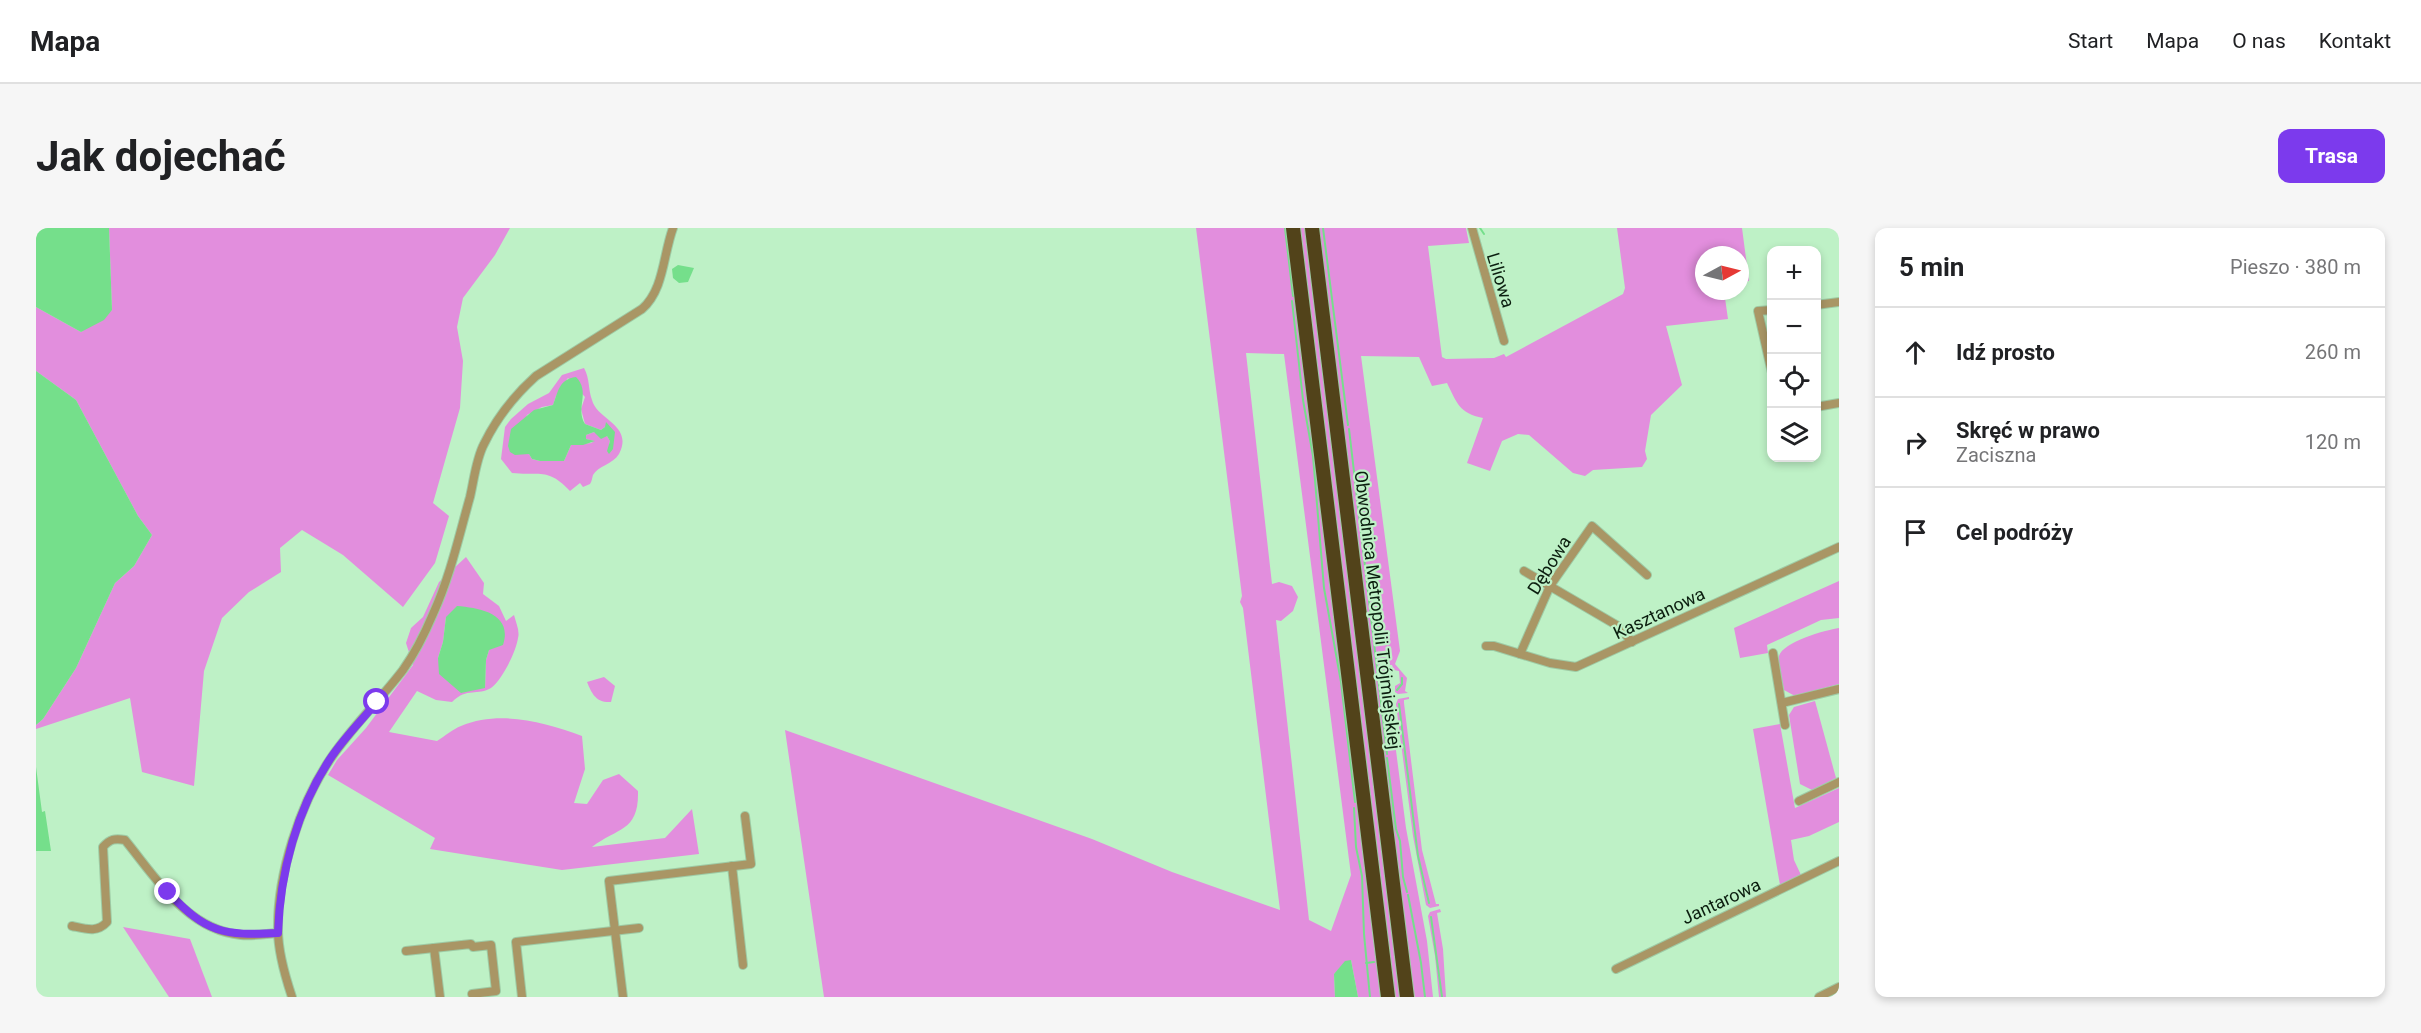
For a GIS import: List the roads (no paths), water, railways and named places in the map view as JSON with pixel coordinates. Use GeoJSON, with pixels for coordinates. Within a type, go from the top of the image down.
{"type":"FeatureCollection","features":[{"type":"Feature","properties":{"kind":"highway","name":"Obwodnica Metropolii Trójmiejskiej"},"geometry":{"type":"LineString","coordinates":[[1293,228],[1388,997]]}},
{"type":"Feature","properties":{"kind":"highway","name":"Obwodnica Metropolii Trójmiejskiej"},"geometry":{"type":"LineString","coordinates":[[1312,228],[1407,997]]}},
{"type":"Feature","properties":{"kind":"street"},"geometry":{"type":"LineString","coordinates":[[292,997],[285,975],[278,933],[282,880],[297,831],[316,783],[331,758],[404,669],[434,613],[456,548],[483,445],[522,388],[536,376],[652,301],[673,228]]}},
{"type":"Feature","properties":{"kind":"street","name":"Liliowa"},"geometry":{"type":"LineString","coordinates":[[1472,228],[1504,341]]}},
{"type":"Feature","properties":{"kind":"street"},"geometry":{"type":"LineString","coordinates":[[1821,304],[1839,302]]}},
{"type":"Feature","properties":{"kind":"street"},"geometry":{"type":"LineString","coordinates":[[1767,310],[1758,311],[1767,351]]}},
{"type":"Feature","properties":{"kind":"street"},"geometry":{"type":"LineString","coordinates":[[1821,406],[1839,403]]}},
{"type":"Feature","properties":{"kind":"street","name":"Dębowa"},"geometry":{"type":"LineString","coordinates":[[1520,654],[1550,586],[1592,526],[1647,575]]}},
{"type":"Feature","properties":{"kind":"street","name":"Kasztanowa"},"geometry":{"type":"LineString","coordinates":[[1486,646],[1550,663],[1576,667],[1839,547]]}},
{"type":"Feature","properties":{"kind":"street"},"geometry":{"type":"LineString","coordinates":[[1524,571],[1618,626],[1632,642]]}},
{"type":"Feature","properties":{"kind":"street"},"geometry":{"type":"LineString","coordinates":[[1773,653],[1785,725]]}},
{"type":"Feature","properties":{"kind":"street"},"geometry":{"type":"LineString","coordinates":[[1782,703],[1839,690]]}},
{"type":"Feature","properties":{"kind":"street"},"geometry":{"type":"LineString","coordinates":[[1799,801],[1839,782]]}},
{"type":"Feature","properties":{"kind":"street"},"geometry":{"type":"LineString","coordinates":[[622,997],[609,881],[751,864],[745,816]]}},
{"type":"Feature","properties":{"kind":"street"},"geometry":{"type":"LineString","coordinates":[[72,926],[93,931],[102,928],[107,922],[103,847],[109,840],[118,838],[125,840],[186,912],[207,926],[240,935],[278,933]]}},
{"type":"Feature","properties":{"kind":"street","name":"Jantarowa"},"geometry":{"type":"LineString","coordinates":[[1616,969],[1839,861]]}},
{"type":"Feature","properties":{"kind":"street"},"geometry":{"type":"LineString","coordinates":[[732,866],[743,965]]}},
{"type":"Feature","properties":{"kind":"street"},"geometry":{"type":"LineString","coordinates":[[522,997],[516,942],[639,928]]}},
{"type":"Feature","properties":{"kind":"street"},"geometry":{"type":"LineString","coordinates":[[406,951],[471,944],[473,947],[491,945],[496,991],[472,994]]}},
{"type":"Feature","properties":{"kind":"street"},"geometry":{"type":"LineString","coordinates":[[434,948],[440,997]]}},
{"type":"Feature","properties":{"kind":"street"},"geometry":{"type":"LineString","coordinates":[[1819,997],[1839,987]]}},
{"type":"Feature","properties":{"kind":"waterway"},"geometry":{"type":"LineString","coordinates":[[1285,228],[1293,296]]}},
{"type":"Feature","properties":{"kind":"waterway"},"geometry":{"type":"LineString","coordinates":[[1323,228],[1348,425]]}},
{"type":"Feature","properties":{"kind":"waterway"},"geometry":{"type":"LineString","coordinates":[[1480,228],[1484,234]]}},
{"type":"Feature","properties":{"kind":"waterway"},"geometry":{"type":"LineString","coordinates":[[1292,301],[1303,400],[1313,456],[1324,588],[1341,682],[1355,802]]}},
{"type":"Feature","properties":{"kind":"waterway"},"geometry":{"type":"LineString","coordinates":[[1349,429],[1387,754]]}},
{"type":"Feature","properties":{"kind":"waterway"},"geometry":{"type":"LineString","coordinates":[[1397,690],[1402,684],[1402,678]]}},
{"type":"Feature","properties":{"kind":"waterway"},"geometry":{"type":"LineString","coordinates":[[1399,704],[1418,856],[1429,903]]}},
{"type":"Feature","properties":{"kind":"waterway"},"geometry":{"type":"LineString","coordinates":[[1387,758],[1407,892]]}},
{"type":"Feature","properties":{"kind":"waterway"},"geometry":{"type":"LineString","coordinates":[[1354,808],[1356,847],[1362,876],[1364,934],[1370,997]]}},
{"type":"Feature","properties":{"kind":"waterway"},"geometry":{"type":"LineString","coordinates":[[1408,895],[1425,997]]}},
{"type":"Feature","properties":{"kind":"waterway"},"geometry":{"type":"LineString","coordinates":[[1431,917],[1442,997]]}},
{"type":"Feature","properties":{"kind":"waterway"},"geometry":{"type":"LineString","coordinates":[[1366,963],[1374,962]]}}]}
